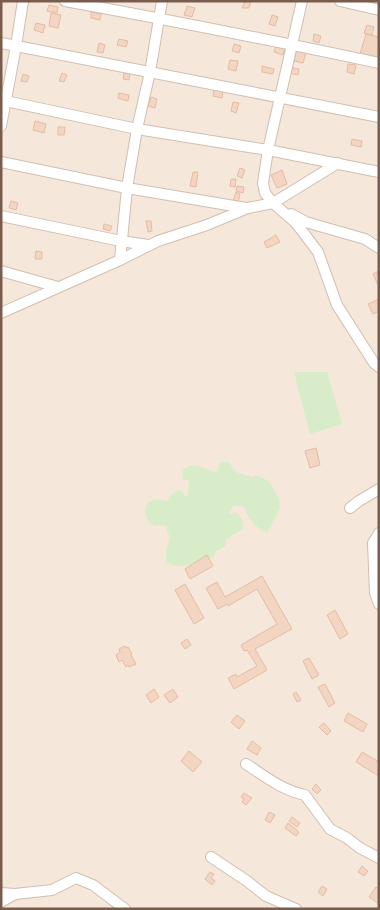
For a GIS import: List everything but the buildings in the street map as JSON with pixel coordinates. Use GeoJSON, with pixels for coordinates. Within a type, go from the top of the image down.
{"type":"FeatureCollection","features":[{"type":"Feature","properties":{"kind":"street"},"geometry":{"type":"LineString","coordinates":[[1,126],[4,100],[16,46],[23,1]]}},
{"type":"Feature","properties":{"kind":"street"},"geometry":{"type":"LineString","coordinates":[[66,1],[292,44],[379,63]]}},
{"type":"Feature","properties":{"kind":"street"},"geometry":{"type":"LineString","coordinates":[[120,260],[127,188],[162,1]]}},
{"type":"Feature","properties":{"kind":"street"},"geometry":{"type":"LineString","coordinates":[[302,1],[268,150],[263,184],[265,192],[273,203],[296,223],[318,252],[337,305],[379,367]]}},
{"type":"Feature","properties":{"kind":"street"},"geometry":{"type":"LineString","coordinates":[[340,1],[379,10]]}},
{"type":"Feature","properties":{"kind":"street"},"geometry":{"type":"LineString","coordinates":[[1,43],[379,117]]}},
{"type":"Feature","properties":{"kind":"street"},"geometry":{"type":"LineString","coordinates":[[4,100],[137,129],[268,150],[379,172]]}},
{"type":"Feature","properties":{"kind":"street"},"geometry":{"type":"LineString","coordinates":[[1,162],[127,188],[248,208]]}},
{"type":"Feature","properties":{"kind":"street"},"geometry":{"type":"LineString","coordinates":[[1,313],[120,260],[158,240],[207,225],[248,208],[273,203],[338,163]]}},
{"type":"Feature","properties":{"kind":"street"},"geometry":{"type":"LineString","coordinates":[[273,203],[306,222],[365,239],[379,248]]}},
{"type":"Feature","properties":{"kind":"street"},"geometry":{"type":"LineString","coordinates":[[1,216],[148,245]]}},
{"type":"Feature","properties":{"kind":"street"},"geometry":{"type":"LineString","coordinates":[[1,271],[58,287]]}},
{"type":"Feature","properties":{"kind":"street"},"geometry":{"type":"LineString","coordinates":[[350,508],[379,488]]}},
{"type":"Feature","properties":{"kind":"street"},"geometry":{"type":"LineString","coordinates":[[379,533],[373,543],[375,593],[379,604]]}},
{"type":"Feature","properties":{"kind":"street"},"geometry":{"type":"LineString","coordinates":[[246,764],[282,787],[305,795],[330,829],[379,858]]}},
{"type":"Feature","properties":{"kind":"street"},"geometry":{"type":"LineString","coordinates":[[211,857],[266,896],[296,909]]}},
{"type":"Feature","properties":{"kind":"street"},"geometry":{"type":"LineString","coordinates":[[1,893],[15,894],[52,890],[76,878],[93,885],[125,909]]}},
{"type":"Feature","properties":{"kind":"street"},"geometry":{"type":"LineString","coordinates":[[1,902],[15,894]]}},
{"type":"Feature","properties":{"kind":"shaded area"},"geometry":{"type":"Polygon","coordinates":[[[1,1],[379,1],[379,909],[1,909],[1,1]]]}},
{"type":"Feature","properties":{"kind":"green space"},"geometry":{"type":"Polygon","coordinates":[[[294,372],[327,372],[342,424],[310,434],[294,372]]]}},
{"type":"Feature","properties":{"kind":"green space"},"geometry":{"type":"Polygon","coordinates":[[[220,462],[229,462],[239,473],[252,477],[257,475],[269,481],[279,500],[280,508],[267,533],[255,526],[243,506],[234,505],[229,512],[230,515],[235,512],[241,517],[243,529],[225,540],[226,545],[216,551],[213,557],[184,566],[166,563],[166,551],[170,538],[167,526],[156,526],[149,523],[145,512],[148,502],[155,499],[168,501],[169,497],[178,490],[182,490],[186,498],[189,481],[182,479],[183,469],[196,466],[217,472],[220,462]]]}}]}
